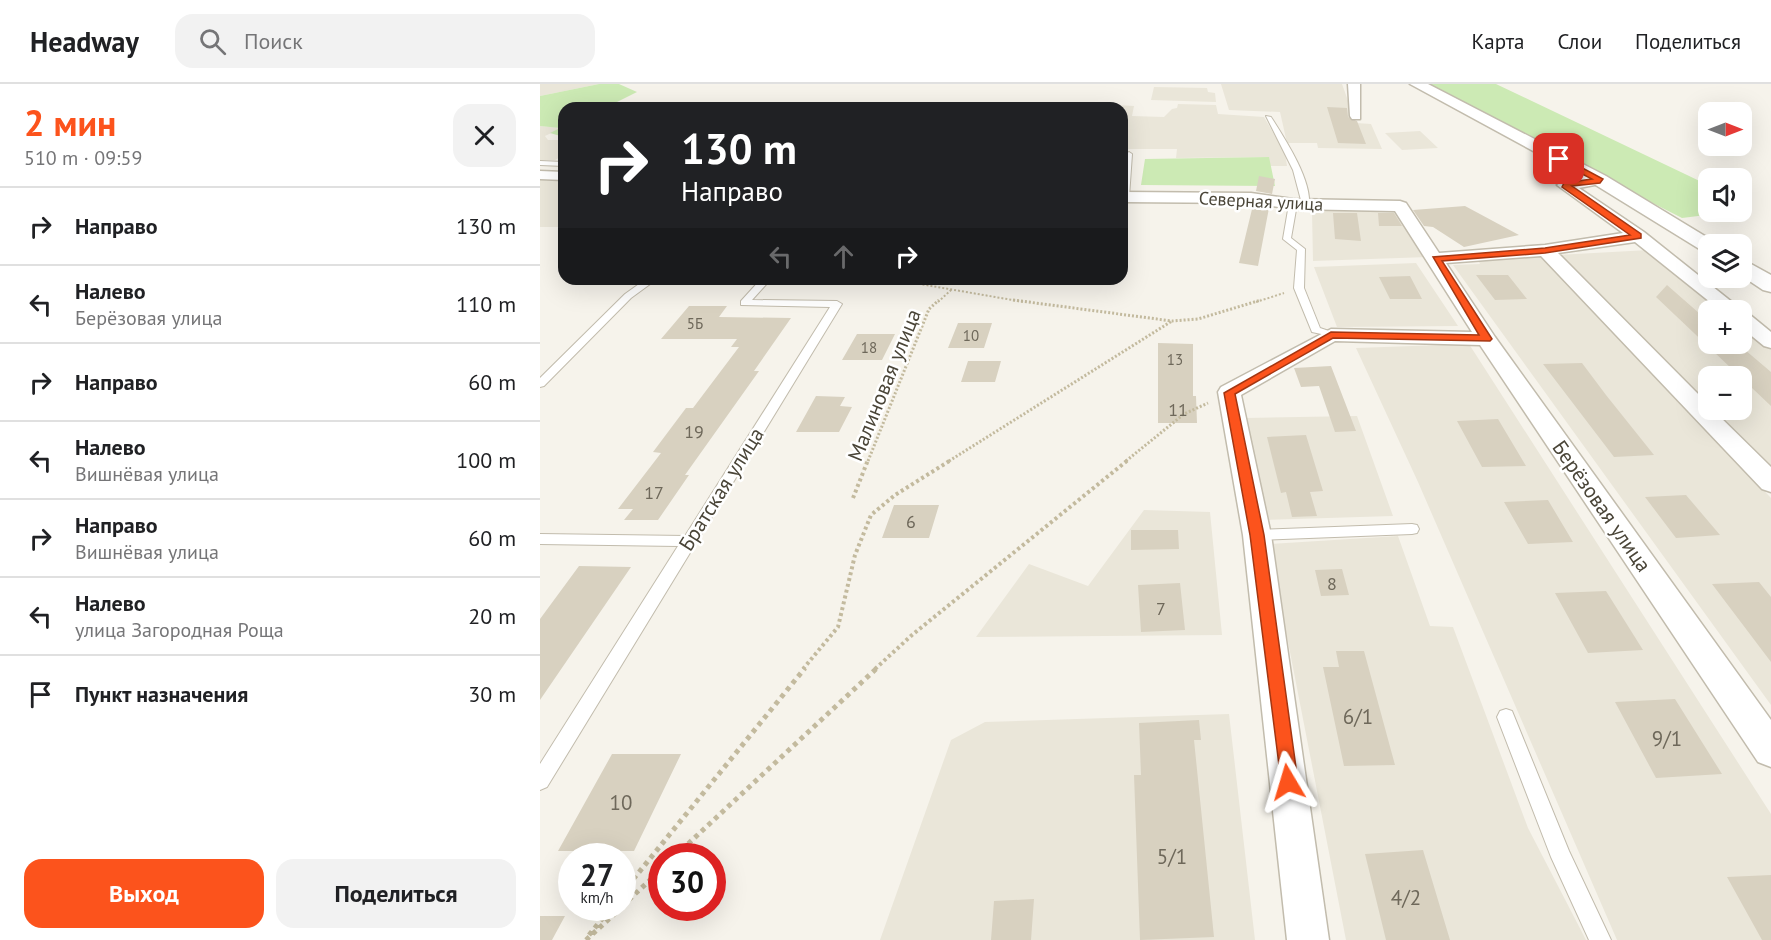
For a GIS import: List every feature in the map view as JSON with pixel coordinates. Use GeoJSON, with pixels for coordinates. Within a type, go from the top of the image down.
{"type":"FeatureCollection","features":[{"type":"Feature","properties":{"kind":"street"},"geometry":{"type":"LineString","coordinates":[[1354,84],[1356,116]]}},
{"type":"Feature","properties":{"kind":"street"},"geometry":{"type":"LineString","coordinates":[[1417,84],[1600,180],[1698,240]]}},
{"type":"Feature","properties":{"kind":"street"},"geometry":{"type":"LineString","coordinates":[[540,175],[558,176]]}},
{"type":"Feature","properties":{"kind":"street"},"geometry":{"type":"LineString","coordinates":[[1600,180],[1564,185],[1638,236],[1719,300]]}},
{"type":"Feature","properties":{"kind":"street","name":"Северная улица"},"geometry":{"type":"LineString","coordinates":[[1128,197],[1251,198],[1300,204],[1400,206]]}},
{"type":"Feature","properties":{"kind":"street","name":"Берёзовая улица"},"geometry":{"type":"LineString","coordinates":[[1400,206],[1486,339],[1771,750]]}},
{"type":"Feature","properties":{"kind":"street"},"geometry":{"type":"LineString","coordinates":[[1436,259],[1545,250],[1638,236]]}},
{"type":"Feature","properties":{"kind":"street"},"geometry":{"type":"LineString","coordinates":[[1545,250],[1771,483]]}},
{"type":"Feature","properties":{"kind":"street"},"geometry":{"type":"LineString","coordinates":[[1752,273],[1771,285]]}},
{"type":"Feature","properties":{"kind":"street"},"geometry":{"type":"LineString","coordinates":[[1752,326],[1771,342]]}},
{"type":"Feature","properties":{"kind":"street"},"geometry":{"type":"LineString","coordinates":[[1308,940],[1257,535],[1229,393],[1331,335],[1486,339]]}},
{"type":"Feature","properties":{"kind":"lane"},"geometry":{"type":"LineString","coordinates":[[1268,117],[1291,157],[1304,188],[1287,239],[1301,249],[1299,288],[1316,330],[1331,335]]}},
{"type":"Feature","properties":{"kind":"lane"},"geometry":{"type":"LineString","coordinates":[[1128,163],[1129,154]]}},
{"type":"Feature","properties":{"kind":"lane"},"geometry":{"type":"LineString","coordinates":[[540,163],[558,164]]}},
{"type":"Feature","properties":{"kind":"lane"},"geometry":{"type":"LineString","coordinates":[[540,384],[628,296],[644,285]]}},
{"type":"Feature","properties":{"kind":"lane","name":"Братская улица"},"geometry":{"type":"LineString","coordinates":[[540,781],[837,304],[744,303],[760,285]]}},
{"type":"Feature","properties":{"kind":"lane"},"geometry":{"type":"LineString","coordinates":[[1257,535],[1412,529]]}},
{"type":"Feature","properties":{"kind":"lane"},"geometry":{"type":"LineString","coordinates":[[540,539],[689,541]]}},
{"type":"Feature","properties":{"kind":"lane"},"geometry":{"type":"LineString","coordinates":[[1506,717],[1561,858],[1599,940]]}},
{"type":"Feature","properties":{"kind":"path"},"geometry":{"type":"LineString","coordinates":[[927,285],[1172,321],[1198,319],[1299,288]]}},
{"type":"Feature","properties":{"kind":"path","name":"Малиновая улица"},"geometry":{"type":"LineString","coordinates":[[853,498],[929,309],[951,289]]}},
{"type":"Feature","properties":{"kind":"path"},"geometry":{"type":"LineString","coordinates":[[636,876],[838,627],[855,555],[871,515],[895,495],[1172,321]]}},
{"type":"Feature","properties":{"kind":"path"},"geometry":{"type":"LineString","coordinates":[[689,843],[912,635],[1184,414],[1229,393]]}},
{"type":"Feature","properties":{"kind":"path"},"geometry":{"type":"LineString","coordinates":[[636,894],[648,882]]}},
{"type":"Feature","properties":{"kind":"path"},"geometry":{"type":"LineString","coordinates":[[585,940],[600,921]]}},
{"type":"Feature","properties":{"kind":"path"},"geometry":{"type":"LineString","coordinates":[[585,940],[606,921]]}},
{"type":"Feature","properties":{"kind":"shaded area"},"geometry":{"type":"Polygon","coordinates":[[[540,84],[599,84],[540,96],[540,84]]]}},
{"type":"Feature","properties":{"kind":"shaded area"},"geometry":{"type":"Polygon","coordinates":[[[1221,84],[1342,84],[1356,123],[1371,124],[1382,149],[1318,148],[1317,143],[1287,143],[1280,112],[1229,110],[1221,84]]]}},
{"type":"Feature","properties":{"kind":"shaded area"},"geometry":{"type":"Polygon","coordinates":[[[1154,87],[1207,88],[1208,92],[1215,93],[1216,102],[1151,100],[1154,87]]]}},
{"type":"Feature","properties":{"kind":"shaded area"},"geometry":{"type":"Polygon","coordinates":[[[1178,104],[1216,105],[1218,114],[1264,117],[1285,153],[1287,166],[1270,166],[1268,157],[1176,158],[1177,149],[1128,149],[1128,106],[1134,106],[1132,116],[1164,117],[1172,109],[1177,108],[1178,104]]]}},
{"type":"Feature","properties":{"kind":"shaded area"},"geometry":{"type":"Polygon","coordinates":[[[540,126],[558,128],[558,130],[545,136],[548,140],[558,140],[558,158],[540,160],[540,126]]]}},
{"type":"Feature","properties":{"kind":"shaded area"},"geometry":{"type":"Polygon","coordinates":[[[1420,131],[1438,148],[1402,150],[1385,133],[1420,131]]]}},
{"type":"Feature","properties":{"kind":"shaded area"},"geometry":{"type":"Polygon","coordinates":[[[540,180],[558,181],[558,227],[540,227],[540,180]]]}},
{"type":"Feature","properties":{"kind":"shaded area"},"geometry":{"type":"Polygon","coordinates":[[[1312,211],[1398,211],[1428,257],[1313,261],[1312,211]]]}},
{"type":"Feature","properties":{"kind":"shaded area"},"geometry":{"type":"Polygon","coordinates":[[[1649,250],[1711,300],[1698,300],[1698,354],[1752,354],[1752,334],[1771,350],[1771,474],[1718,420],[1752,420],[1752,366],[1698,366],[1698,400],[1557,255],[1649,250]]]}},
{"type":"Feature","properties":{"kind":"shaded area"},"geometry":{"type":"Polygon","coordinates":[[[1541,256],[1771,498],[1771,705],[1453,265],[1480,264],[1478,260],[1541,256]]]}},
{"type":"Feature","properties":{"kind":"shaded area"},"geometry":{"type":"Polygon","coordinates":[[[1416,263],[1458,326],[1337,327],[1314,267],[1416,263]]]}},
{"type":"Feature","properties":{"kind":"shaded area"},"geometry":{"type":"Polygon","coordinates":[[[1469,344],[1771,814],[1771,940],[1617,940],[1418,482],[1356,348],[1469,344]]]}},
{"type":"Feature","properties":{"kind":"shaded area"},"geometry":{"type":"Polygon","coordinates":[[[1357,416],[1393,516],[1266,520],[1246,418],[1357,416]]]}},
{"type":"Feature","properties":{"kind":"shaded area"},"geometry":{"type":"Polygon","coordinates":[[[1144,510],[1210,512],[1222,635],[976,637],[1029,564],[1088,586],[1144,510]]]}},
{"type":"Feature","properties":{"kind":"shaded area"},"geometry":{"type":"Polygon","coordinates":[[[1398,536],[1430,626],[1453,627],[1528,828],[1586,940],[1346,940],[1269,544],[1398,536]]]}},
{"type":"Feature","properties":{"kind":"shaded area"},"geometry":{"type":"Polygon","coordinates":[[[1229,714],[1255,940],[880,940],[951,740],[985,722],[1229,714]]]}},
{"type":"Feature","properties":{"kind":"green space"},"geometry":{"type":"Polygon","coordinates":[[[599,84],[619,84],[637,92],[617,102],[558,102],[558,128],[540,126],[540,96],[599,84]]]}},
{"type":"Feature","properties":{"kind":"green space"},"geometry":{"type":"Polygon","coordinates":[[[1419,84],[1496,84],[1698,180],[1698,216],[1682,218],[1419,84]]]}},
{"type":"Feature","properties":{"kind":"green space"},"geometry":{"type":"Polygon","coordinates":[[[558,129],[558,135],[550,133],[558,129]]]}},
{"type":"Feature","properties":{"kind":"green space"},"geometry":{"type":"Polygon","coordinates":[[[1269,157],[1275,186],[1141,185],[1145,159],[1269,157]]]}},
{"type":"Feature","properties":{"kind":"building"},"geometry":{"type":"Polygon","coordinates":[[[1327,107],[1347,108],[1348,117],[1357,121],[1366,144],[1338,143],[1327,107]]]}},
{"type":"Feature","properties":{"kind":"building"},"geometry":{"type":"Polygon","coordinates":[[[1259,176],[1275,179],[1272,194],[1256,191],[1259,176]]]}},
{"type":"Feature","properties":{"kind":"building"},"geometry":{"type":"Polygon","coordinates":[[[1253,205],[1269,208],[1258,266],[1239,263],[1253,205]]]}},
{"type":"Feature","properties":{"kind":"building"},"geometry":{"type":"Polygon","coordinates":[[[1465,206],[1519,235],[1464,247],[1433,227],[1424,226],[1413,210],[1465,206]]]}},
{"type":"Feature","properties":{"kind":"building"},"geometry":{"type":"Polygon","coordinates":[[[1333,213],[1357,213],[1361,241],[1335,239],[1333,213]]]}},
{"type":"Feature","properties":{"kind":"building"},"geometry":{"type":"Polygon","coordinates":[[[1378,213],[1394,213],[1402,226],[1379,226],[1378,213]]]}},
{"type":"Feature","properties":{"kind":"building"},"geometry":{"type":"Polygon","coordinates":[[[1476,275],[1508,275],[1527,299],[1495,300],[1476,275]]]}},
{"type":"Feature","properties":{"kind":"building"},"geometry":{"type":"Polygon","coordinates":[[[1410,276],[1422,299],[1390,299],[1379,277],[1410,276]]]}},
{"type":"Feature","properties":{"kind":"building"},"geometry":{"type":"Polygon","coordinates":[[[1667,285],[1698,312],[1698,337],[1656,297],[1667,285]]]}},
{"type":"Feature","properties":{"kind":"building"},"geometry":{"type":"Polygon","coordinates":[[[689,306],[727,306],[719,317],[791,318],[754,371],[759,371],[685,475],[689,475],[658,520],[624,520],[633,509],[618,509],[661,453],[653,452],[686,408],[693,408],[739,347],[731,347],[737,339],[661,339],[689,306]]]}},
{"type":"Feature","properties":{"kind":"building"},"geometry":{"type":"Polygon","coordinates":[[[958,323],[992,323],[984,348],[948,348],[958,323]]]}},
{"type":"Feature","properties":{"kind":"building"},"geometry":{"type":"Polygon","coordinates":[[[857,334],[895,334],[882,360],[842,360],[857,334]]]}},
{"type":"Feature","properties":{"kind":"building"},"geometry":{"type":"Polygon","coordinates":[[[1158,343],[1193,344],[1193,396],[1196,396],[1197,423],[1158,423],[1158,343]]]}},
{"type":"Feature","properties":{"kind":"building"},"geometry":{"type":"Polygon","coordinates":[[[1716,354],[1750,354],[1771,372],[1771,406],[1752,388],[1752,366],[1729,366],[1716,354]]]}},
{"type":"Feature","properties":{"kind":"building"},"geometry":{"type":"Polygon","coordinates":[[[968,361],[1001,361],[995,382],[961,382],[968,361]]]}},
{"type":"Feature","properties":{"kind":"building"},"geometry":{"type":"Polygon","coordinates":[[[1582,363],[1654,455],[1614,457],[1543,364],[1582,363]]]}},
{"type":"Feature","properties":{"kind":"building"},"geometry":{"type":"Polygon","coordinates":[[[1331,366],[1356,431],[1335,432],[1319,386],[1301,387],[1294,368],[1331,366]]]}},
{"type":"Feature","properties":{"kind":"building"},"geometry":{"type":"Polygon","coordinates":[[[816,396],[845,397],[840,406],[852,407],[839,432],[796,432],[816,396]]]}},
{"type":"Feature","properties":{"kind":"building"},"geometry":{"type":"Polygon","coordinates":[[[1498,419],[1526,466],[1482,467],[1457,421],[1498,419]]]}},
{"type":"Feature","properties":{"kind":"building"},"geometry":{"type":"Polygon","coordinates":[[[1306,435],[1323,491],[1310,492],[1317,516],[1292,517],[1286,492],[1281,493],[1267,437],[1306,435]]]}},
{"type":"Feature","properties":{"kind":"building"},"geometry":{"type":"Polygon","coordinates":[[[1686,495],[1720,535],[1676,538],[1645,497],[1686,495]]]}},
{"type":"Feature","properties":{"kind":"building"},"geometry":{"type":"Polygon","coordinates":[[[1548,500],[1573,542],[1528,544],[1504,502],[1548,500]]]}},
{"type":"Feature","properties":{"kind":"building"},"geometry":{"type":"Polygon","coordinates":[[[894,505],[939,505],[929,538],[882,538],[894,505]]]}},
{"type":"Feature","properties":{"kind":"building"},"geometry":{"type":"Polygon","coordinates":[[[1131,530],[1178,530],[1179,549],[1131,550],[1131,530]]]}},
{"type":"Feature","properties":{"kind":"building"},"geometry":{"type":"Polygon","coordinates":[[[579,566],[631,567],[540,700],[540,619],[579,566]]]}},
{"type":"Feature","properties":{"kind":"building"},"geometry":{"type":"Polygon","coordinates":[[[1342,569],[1349,595],[1321,596],[1315,570],[1342,569]]]}},
{"type":"Feature","properties":{"kind":"building"},"geometry":{"type":"Polygon","coordinates":[[[1759,582],[1771,597],[1771,662],[1712,584],[1759,582]]]}},
{"type":"Feature","properties":{"kind":"building"},"geometry":{"type":"Polygon","coordinates":[[[1180,583],[1185,630],[1141,632],[1138,585],[1180,583]]]}},
{"type":"Feature","properties":{"kind":"building"},"geometry":{"type":"Polygon","coordinates":[[[1606,591],[1643,650],[1588,653],[1555,593],[1606,591]]]}},
{"type":"Feature","properties":{"kind":"building"},"geometry":{"type":"Polygon","coordinates":[[[1336,651],[1364,651],[1395,765],[1344,766],[1323,667],[1339,667],[1336,651]]]}},
{"type":"Feature","properties":{"kind":"building"},"geometry":{"type":"Polygon","coordinates":[[[1675,699],[1722,774],[1656,778],[1615,702],[1675,699]]]}},
{"type":"Feature","properties":{"kind":"building"},"geometry":{"type":"Polygon","coordinates":[[[1199,720],[1201,740],[1194,740],[1214,937],[1140,940],[1134,775],[1141,775],[1139,723],[1199,720]]]}},
{"type":"Feature","properties":{"kind":"building"},"geometry":{"type":"Polygon","coordinates":[[[612,754],[681,754],[636,847],[636,843],[562,843],[612,754]]]}},
{"type":"Feature","properties":{"kind":"building"},"geometry":{"type":"Polygon","coordinates":[[[1423,850],[1450,940],[1386,940],[1365,854],[1423,850]]]}},
{"type":"Feature","properties":{"kind":"building"},"geometry":{"type":"Polygon","coordinates":[[[1771,875],[1771,940],[1762,940],[1727,877],[1771,875]]]}},
{"type":"Feature","properties":{"kind":"building"},"geometry":{"type":"Polygon","coordinates":[[[1034,899],[1031,940],[991,940],[994,901],[1034,899]]]}},
{"type":"Feature","properties":{"kind":"building"},"geometry":{"type":"Polygon","coordinates":[[[540,916],[558,916],[558,921],[562,921],[552,940],[540,940],[540,916]]]}},
{"type":"Feature","properties":{"kind":"route"},"geometry":{"type":"LineString","coordinates":[[1288,782],[1257,535],[1229,393],[1331,335],[1486,339],[1436,259],[1545,250],[1638,236],[1564,185],[1600,180],[1559,159]]}}]}
